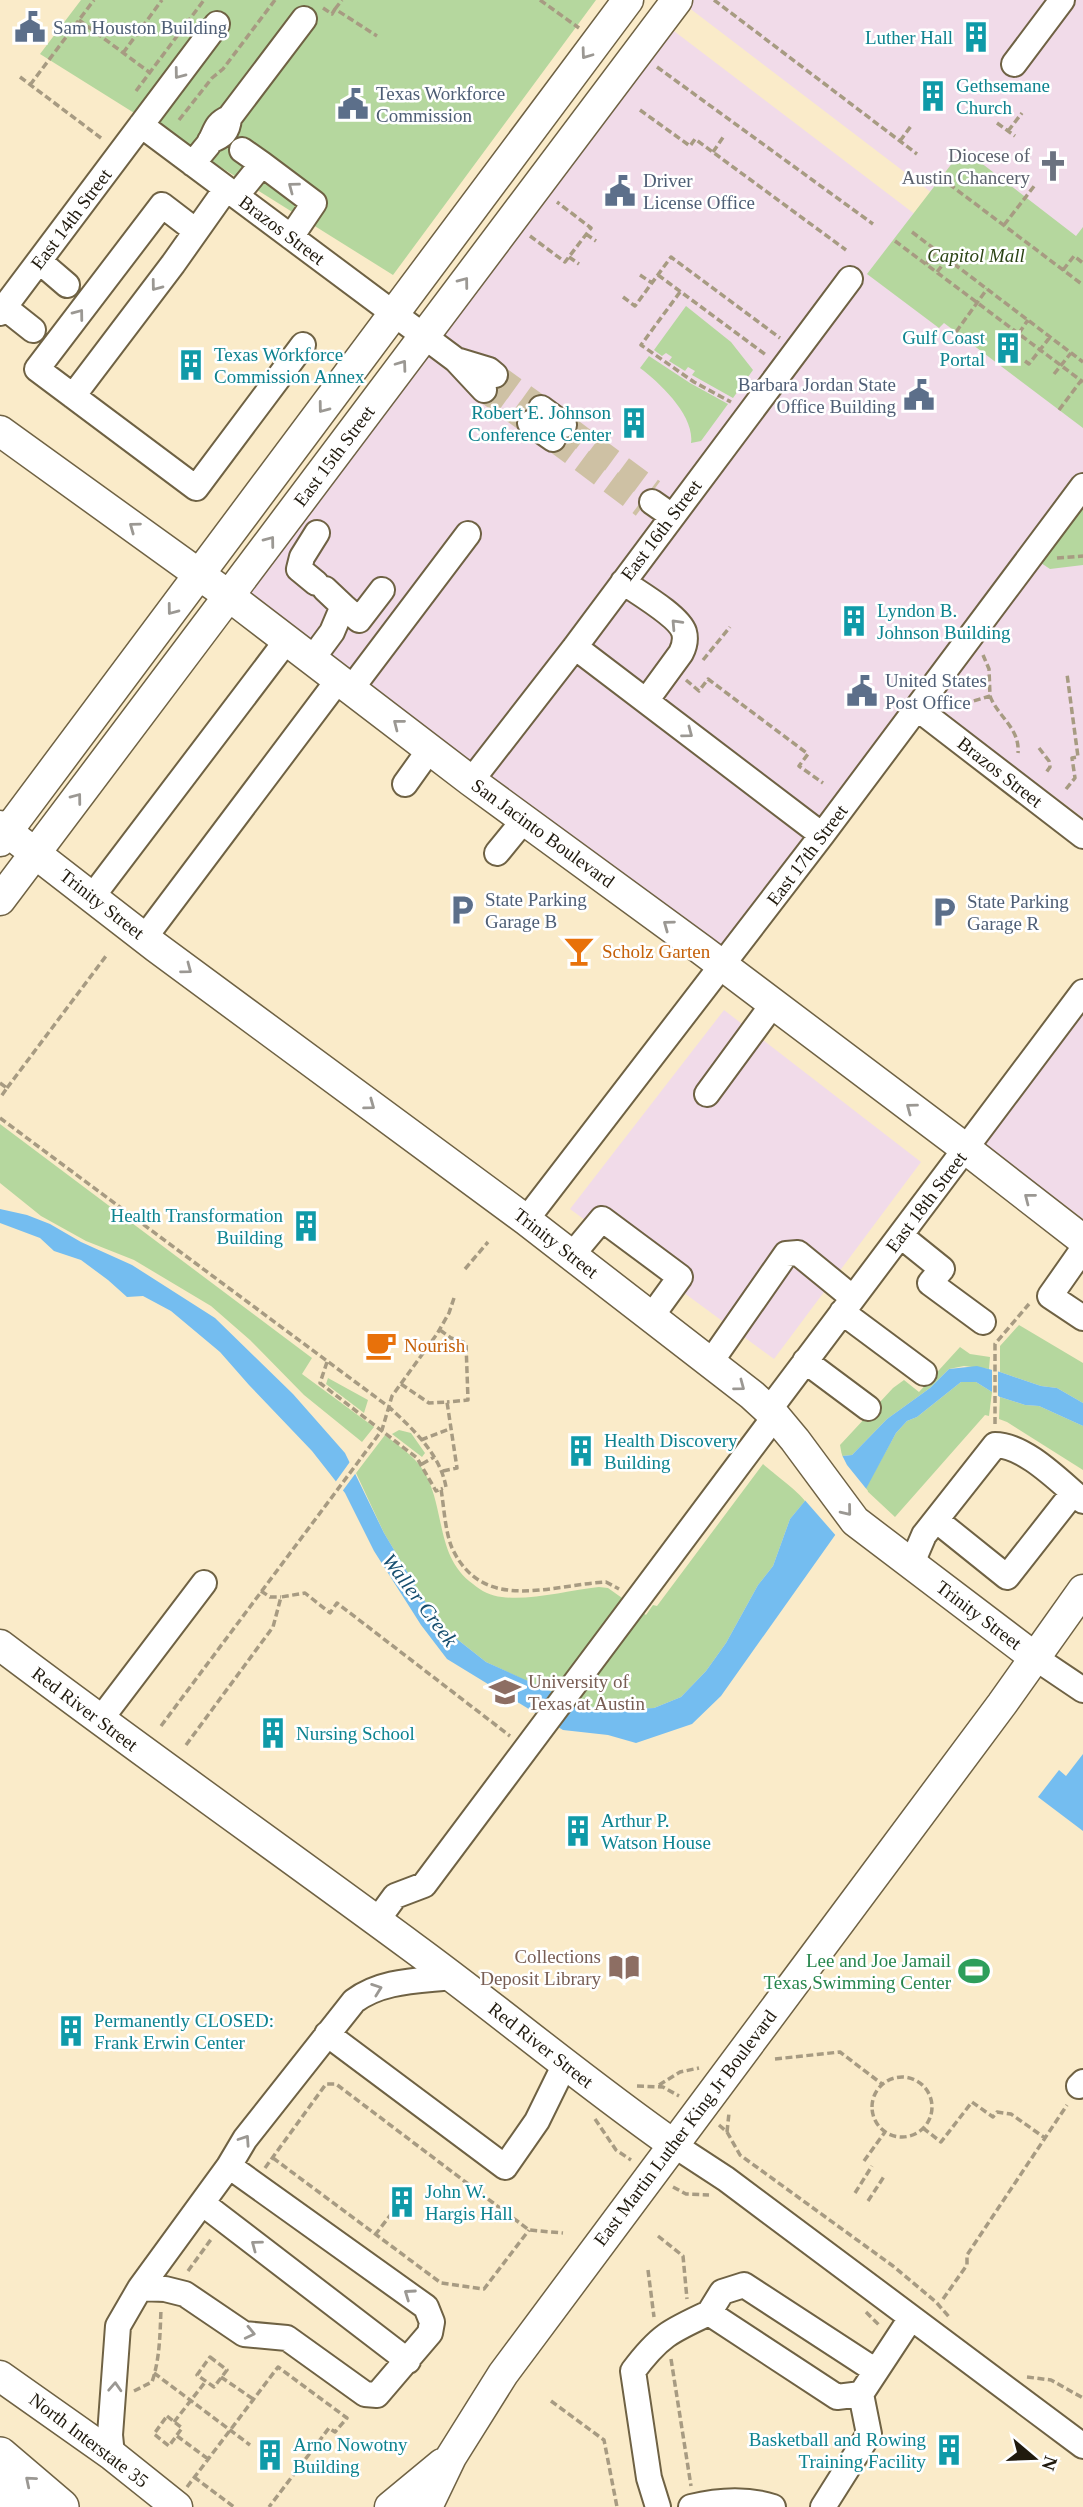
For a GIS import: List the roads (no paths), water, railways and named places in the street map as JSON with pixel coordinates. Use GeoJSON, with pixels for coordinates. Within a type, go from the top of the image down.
{"type":"FeatureCollection","features":[{"type":"Feature","properties":{"kind":"highway"},"geometry":{"type":"LineString","coordinates":[[0,2455],[61,2507]]}},
{"type":"Feature","properties":{"kind":"highway"},"geometry":{"type":"LineString","coordinates":[[0,2487],[20,2507]]}},
{"type":"Feature","properties":{"kind":"main road","name":"East 15th Street"},"geometry":{"type":"LineString","coordinates":[[2,833],[628,0]]}},
{"type":"Feature","properties":{"kind":"main road","name":"East 15th Street"},"geometry":{"type":"LineString","coordinates":[[0,900],[424,337],[666,4]]}},
{"type":"Feature","properties":{"kind":"main road","name":"San Jacinto Boulevard"},"geometry":{"type":"LineString","coordinates":[[0,431],[229,596],[524,820],[723,965],[1083,1240]]}},
{"type":"Feature","properties":{"kind":"main road","name":"Trinity Street"},"geometry":{"type":"LineString","coordinates":[[2,833],[36,852],[145,937],[526,1220],[710,1363],[772,1413],[855,1521],[1034,1657]]}},
{"type":"Feature","properties":{"kind":"main road","name":"East Martin Luther King Jr Boulevard"},"geometry":{"type":"LineString","coordinates":[[427,2507],[451,2457],[503,2374],[1002,1704],[1083,1590]]}},
{"type":"Feature","properties":{"kind":"main road","name":"Red River Street"},"geometry":{"type":"LineString","coordinates":[[0,1645],[453,1977],[674,2145]]}},
{"type":"Feature","properties":{"kind":"main road","name":"North Interstate 35"},"geometry":{"type":"LineString","coordinates":[[0,2376],[180,2500]]}},
{"type":"Feature","properties":{"kind":"main road"},"geometry":{"type":"LineString","coordinates":[[390,2507],[451,2457]]}},
{"type":"Feature","properties":{"kind":"street"},"geometry":{"type":"LineString","coordinates":[[1014,64],[1062,0]]}},
{"type":"Feature","properties":{"kind":"street"},"geometry":{"type":"LineString","coordinates":[[193,164],[211,141],[222,137],[228,129],[229,118],[313,13]]}},
{"type":"Feature","properties":{"kind":"street","name":"East 14th Street"},"geometry":{"type":"LineString","coordinates":[[2,310],[217,23]]}},
{"type":"Feature","properties":{"kind":"street","name":"Brazos Street"},"geometry":{"type":"LineString","coordinates":[[141,125],[424,337],[490,383]]}},
{"type":"Feature","properties":{"kind":"street"},"geometry":{"type":"LineString","coordinates":[[73,396],[196,231],[231,192],[252,157],[314,204],[291,237]]}},
{"type":"Feature","properties":{"kind":"street"},"geometry":{"type":"LineString","coordinates":[[196,231],[162,205],[37,369],[196,488],[303,345]]}},
{"type":"Feature","properties":{"kind":"street"},"geometry":{"type":"LineString","coordinates":[[39,261],[67,285]]}},
{"type":"Feature","properties":{"kind":"street","name":"East 16th Street"},"geometry":{"type":"LineString","coordinates":[[471,780],[623,582],[655,503],[850,279]]}},
{"type":"Feature","properties":{"kind":"street"},"geometry":{"type":"LineString","coordinates":[[2,310],[33,330]]}},
{"type":"Feature","properties":{"kind":"street"},"geometry":{"type":"LineString","coordinates":[[535,415],[559,432]]}},
{"type":"Feature","properties":{"kind":"street","name":"East 17th Street"},"geometry":{"type":"LineString","coordinates":[[526,1220],[918,709],[1083,486]]}},
{"type":"Feature","properties":{"kind":"street"},"geometry":{"type":"LineString","coordinates":[[293,511],[326,541],[302,556],[299,569],[359,620],[382,590]]}},
{"type":"Feature","properties":{"kind":"street"},"geometry":{"type":"LineString","coordinates":[[145,937],[345,684],[468,534]]}},
{"type":"Feature","properties":{"kind":"street"},"geometry":{"type":"LineString","coordinates":[[623,582],[676,621],[684,632],[681,653],[646,701]]}},
{"type":"Feature","properties":{"kind":"street"},"geometry":{"type":"LineString","coordinates":[[312,659],[332,632],[328,593]]}},
{"type":"Feature","properties":{"kind":"street"},"geometry":{"type":"LineString","coordinates":[[92,897],[287,640]]}},
{"type":"Feature","properties":{"kind":"street"},"geometry":{"type":"LineString","coordinates":[[575,647],[822,835]]}},
{"type":"Feature","properties":{"kind":"street","name":"Brazos Street"},"geometry":{"type":"LineString","coordinates":[[918,709],[1083,836]]}},
{"type":"Feature","properties":{"kind":"street"},"geometry":{"type":"LineString","coordinates":[[405,784],[430,749]]}},
{"type":"Feature","properties":{"kind":"street"},"geometry":{"type":"LineString","coordinates":[[497,853],[524,820]]}},
{"type":"Feature","properties":{"kind":"street","name":"East 18th Street"},"geometry":{"type":"LineString","coordinates":[[376,1922],[395,1896],[424,1885],[534,1741],[633,1608],[772,1413],[805,1362],[1083,992]]}},
{"type":"Feature","properties":{"kind":"street"},"geometry":{"type":"LineString","coordinates":[[707,1094],[774,1004]]}},
{"type":"Feature","properties":{"kind":"street"},"geometry":{"type":"LineString","coordinates":[[572,1255],[602,1219],[680,1277],[651,1317]]}},
{"type":"Feature","properties":{"kind":"street"},"geometry":{"type":"LineString","coordinates":[[901,1236],[942,1269],[930,1283],[984,1322]]}},
{"type":"Feature","properties":{"kind":"street"},"geometry":{"type":"LineString","coordinates":[[1083,1249],[1050,1296],[1083,1318]]}},
{"type":"Feature","properties":{"kind":"street"},"geometry":{"type":"LineString","coordinates":[[710,1363],[786,1254],[797,1253],[848,1305],[924,1373]]}},
{"type":"Feature","properties":{"kind":"street"},"geometry":{"type":"LineString","coordinates":[[805,1362],[868,1408]]}},
{"type":"Feature","properties":{"kind":"street"},"geometry":{"type":"LineString","coordinates":[[912,1563],[924,1535],[995,1445],[1007,1445],[1021,1452],[1078,1497],[1007,1577],[936,1520]]}},
{"type":"Feature","properties":{"kind":"street"},"geometry":{"type":"LineString","coordinates":[[100,1720],[204,1583]]}},
{"type":"Feature","properties":{"kind":"street","name":"Trinity Street"},"geometry":{"type":"LineString","coordinates":[[1034,1657],[1083,1690]]}},
{"type":"Feature","properties":{"kind":"street"},"geometry":{"type":"LineString","coordinates":[[112,2455],[110,2435],[118,2326],[140,2288],[229,2166],[246,2138],[327,2034],[364,1993],[390,1984],[453,1977]]}},
{"type":"Feature","properties":{"kind":"street"},"geometry":{"type":"LineString","coordinates":[[327,2034],[505,2167],[537,2121],[565,2064]]}},
{"type":"Feature","properties":{"kind":"street","name":"Red River Street"},"geometry":{"type":"LineString","coordinates":[[674,2145],[726,2179],[1083,2446]]}},
{"type":"Feature","properties":{"kind":"street"},"geometry":{"type":"LineString","coordinates":[[140,2288],[165,2289],[185,2294],[244,2334],[287,2338],[365,2394],[372,2396],[377,2395],[430,2333],[432,2322],[426,2307],[229,2166]]}},
{"type":"Feature","properties":{"kind":"street"},"geometry":{"type":"LineString","coordinates":[[202,2203],[408,2361]]}},
{"type":"Feature","properties":{"kind":"street"},"geometry":{"type":"LineString","coordinates":[[658,2507],[649,2478],[633,2371],[648,2350],[666,2333],[699,2318],[722,2292],[744,2285],[876,2371]]}},
{"type":"Feature","properties":{"kind":"street"},"geometry":{"type":"LineString","coordinates":[[699,2318],[837,2397],[861,2394]]}},
{"type":"Feature","properties":{"kind":"street"},"geometry":{"type":"LineString","coordinates":[[823,2507],[869,2434],[861,2394],[911,2318]]}},
{"type":"Feature","properties":{"kind":"street"},"geometry":{"type":"LineString","coordinates":[[692,2500],[755,2501],[773,2507]]}},
{"type":"Feature","properties":{"kind":"water","name":"Waller Creek"},"geometry":{"type":"Polygon","coordinates":[[[0,1209],[50,1224],[81,1242],[132,1265],[215,1318],[293,1394],[345,1453],[384,1533],[424,1600],[448,1632],[486,1662],[584,1706],[618,1710],[654,1708],[681,1697],[706,1671],[726,1643],[758,1585],[773,1566],[790,1519],[842,1456],[852,1455],[887,1419],[930,1388],[949,1369],[977,1366],[1041,1386],[1057,1388],[1083,1403],[1083,1426],[1039,1406],[1025,1405],[1000,1397],[976,1382],[961,1382],[917,1417],[907,1421],[896,1433],[860,1500],[721,1696],[692,1724],[636,1743],[608,1735],[563,1730],[447,1659],[421,1625],[374,1551],[345,1493],[312,1451],[220,1352],[171,1311],[143,1296],[127,1297],[81,1260],[54,1251],[40,1238],[0,1223],[0,1209]]]}},
{"type":"Feature","properties":{"kind":"water"},"geometry":{"type":"Polygon","coordinates":[[[1083,1754],[1083,1831],[1038,1797],[1059,1770],[1066,1776],[1083,1754]]]}},
{"type":"Feature","properties":{"kind":"tunnel"},"geometry":{"type":"LineString","coordinates":[[495,375],[541,408]]}},
{"type":"Feature","properties":{"kind":"tunnel"},"geometry":{"type":"LineString","coordinates":[[484,390],[530,423]]}},
{"type":"Feature","properties":{"kind":"tunnel"},"geometry":{"type":"LineString","coordinates":[[564,425],[653,491]]}},
{"type":"Feature","properties":{"kind":"tunnel"},"geometry":{"type":"LineString","coordinates":[[553,439],[643,506]]}},
{"type":"Feature","properties":{"kind":"place","name":"Sam Houston Building"},"geometry":{"type":"Point","coordinates":[30,27]}},
{"type":"Feature","properties":{"kind":"place","name":"Luther Hall"},"geometry":{"type":"Point","coordinates":[976,37]}},
{"type":"Feature","properties":{"kind":"place","name":"Gethsemane Church"},"geometry":{"type":"Point","coordinates":[933,96]}},
{"type":"Feature","properties":{"kind":"place","name":"Texas Workforce Commission"},"geometry":{"type":"Point","coordinates":[353,104]}},
{"type":"Feature","properties":{"kind":"place","name":"Diocese of Austin Chancery"},"geometry":{"type":"Point","coordinates":[1053,166]}},
{"type":"Feature","properties":{"kind":"place","name":"Driver License Office"},"geometry":{"type":"Point","coordinates":[620,191]}},
{"type":"Feature","properties":{"kind":"place","name":"Gulf Coast Portal"},"geometry":{"type":"Point","coordinates":[1008,348]}},
{"type":"Feature","properties":{"kind":"place","name":"Texas Workforce Commission Annex"},"geometry":{"type":"Point","coordinates":[191,365]}},
{"type":"Feature","properties":{"kind":"place","name":"Barbara Jordan State Office Building"},"geometry":{"type":"Point","coordinates":[919,395]}},
{"type":"Feature","properties":{"kind":"place","name":"Robert E. Johnson Conference Center"},"geometry":{"type":"Point","coordinates":[634,423]}},
{"type":"Feature","properties":{"kind":"place","name":"Lyndon B. Johnson Building"},"geometry":{"type":"Point","coordinates":[854,621]}},
{"type":"Feature","properties":{"kind":"place","name":"United States Post Office"},"geometry":{"type":"Point","coordinates":[862,691]}},
{"type":"Feature","properties":{"kind":"place","name":"State Parking Garage B"},"geometry":{"type":"Point","coordinates":[462,910]}},
{"type":"Feature","properties":{"kind":"place","name":"State Parking Garage R"},"geometry":{"type":"Point","coordinates":[944,912]}},
{"type":"Feature","properties":{"kind":"place","name":"Scholz Garten"},"geometry":{"type":"Point","coordinates":[579,951]}},
{"type":"Feature","properties":{"kind":"place","name":"Health Transformation Building"},"geometry":{"type":"Point","coordinates":[306,1226]}},
{"type":"Feature","properties":{"kind":"place","name":"Nourish"},"geometry":{"type":"Point","coordinates":[381,1345]}},
{"type":"Feature","properties":{"kind":"place","name":"Health Discovery Building"},"geometry":{"type":"Point","coordinates":[581,1451]}},
{"type":"Feature","properties":{"kind":"place","name":"University of Texas at Austin"},"geometry":{"type":"Point","coordinates":[505,1692]}},
{"type":"Feature","properties":{"kind":"place","name":"Nursing School"},"geometry":{"type":"Point","coordinates":[273,1733]}},
{"type":"Feature","properties":{"kind":"place","name":"Arthur P. Watson House"},"geometry":{"type":"Point","coordinates":[578,1831]}},
{"type":"Feature","properties":{"kind":"place","name":"Collections Deposit Library"},"geometry":{"type":"Point","coordinates":[624,1967]}},
{"type":"Feature","properties":{"kind":"place","name":"Lee and Joe Jamail Texas Swimming Center"},"geometry":{"type":"Point","coordinates":[974,1971]}},
{"type":"Feature","properties":{"kind":"place","name":"Permanently CLOSED: Frank Erwin Center"},"geometry":{"type":"Point","coordinates":[71,2031]}},
{"type":"Feature","properties":{"kind":"place","name":"John W. Hargis Hall"},"geometry":{"type":"Point","coordinates":[402,2202]}},
{"type":"Feature","properties":{"kind":"place","name":"Basketball and Rowing Training Facility"},"geometry":{"type":"Point","coordinates":[949,2450]}},
{"type":"Feature","properties":{"kind":"place","name":"Arno Nowotny Building"},"geometry":{"type":"Point","coordinates":[270,2455]}},
{"type":"Feature","properties":{"kind":"park label","name":"Capitol Mall"},"geometry":{"type":"Point","coordinates":[976,255]}}]}
